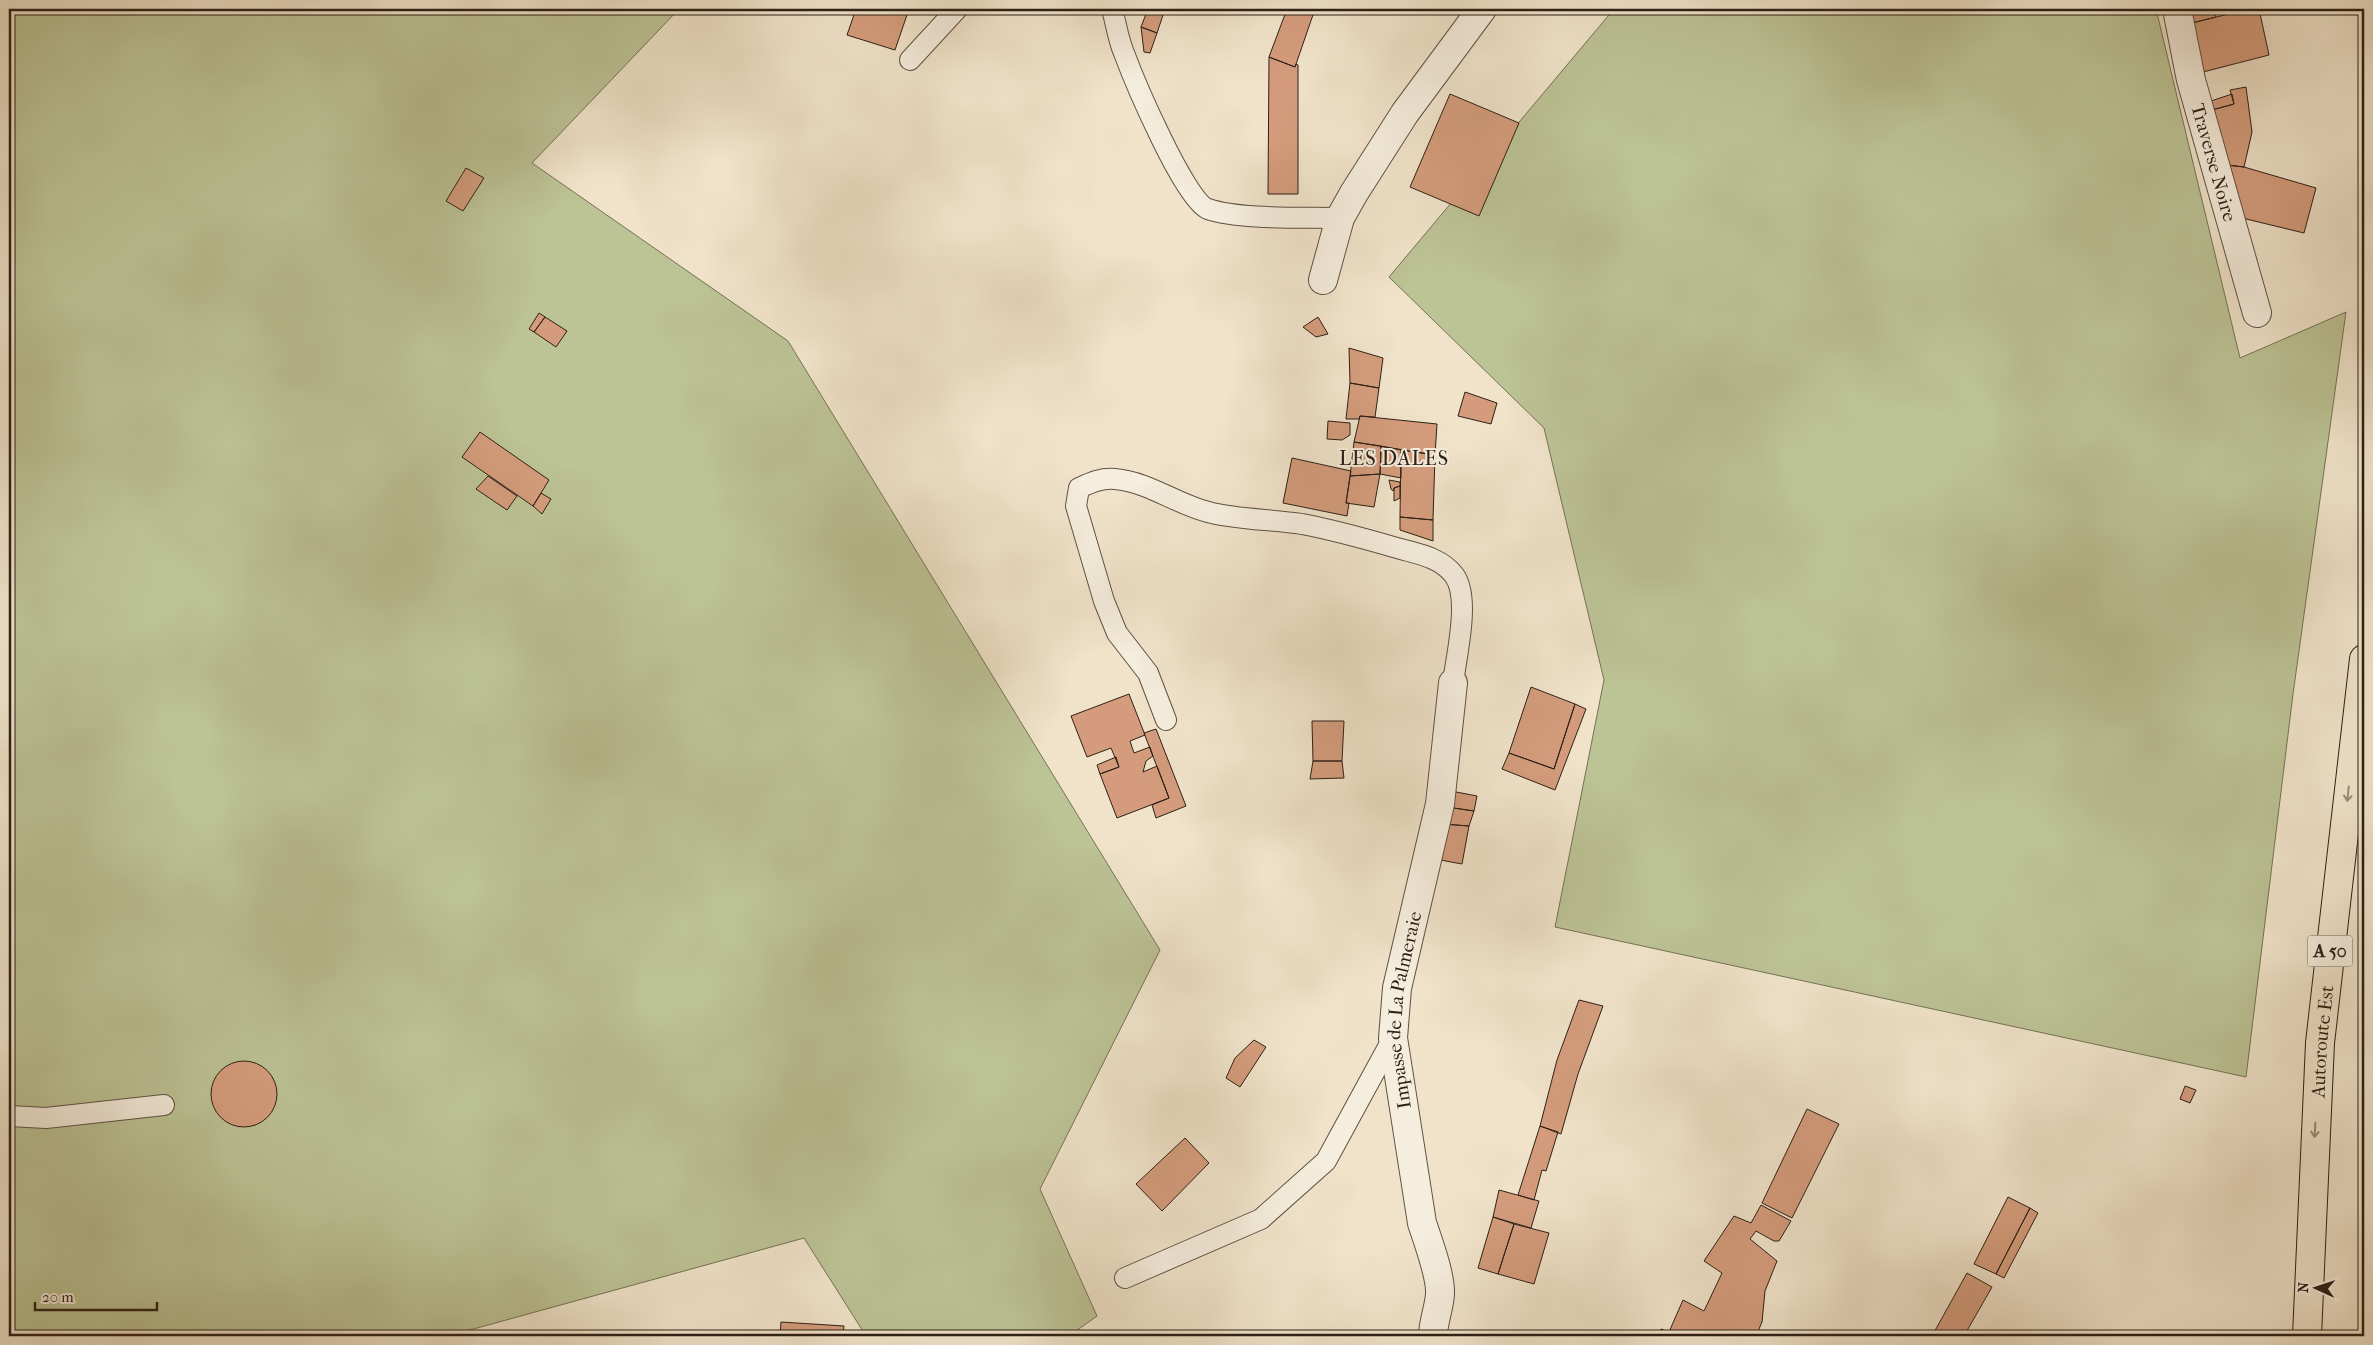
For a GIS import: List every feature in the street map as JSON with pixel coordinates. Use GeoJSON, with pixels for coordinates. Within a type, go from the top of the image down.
{"type":"FeatureCollection","features":[{"type":"Feature","properties":{"kind":"highway","name":"Autoroute Est"},"geometry":{"type":"LineString","coordinates":[[2307,1336],[2320,1043],[2364,659]]}},
{"type":"Feature","properties":{"kind":"street"},"geometry":{"type":"LineString","coordinates":[[1323,280],[1340,218],[1405,113],[1482,9]]}},
{"type":"Feature","properties":{"kind":"street","name":"Traverse Noire"},"geometry":{"type":"LineString","coordinates":[[2177,9],[2191,80],[2256,313]]}},
{"type":"Feature","properties":{"kind":"street","name":"Impasse de La Palmeraie"},"geometry":{"type":"LineString","coordinates":[[1433,1336],[1433,1326],[1440,1294],[1431,1252],[1422,1223],[1393,1038],[1397,988],[1440,804],[1453,683]]}},
{"type":"Feature","properties":{"kind":"lane"},"geometry":{"type":"LineString","coordinates":[[910,60],[957,9]]}},
{"type":"Feature","properties":{"kind":"lane"},"geometry":{"type":"LineString","coordinates":[[1112,9],[1123,52],[1174,165],[1190,192],[1205,208],[1229,214],[1340,218]]}},
{"type":"Feature","properties":{"kind":"lane"},"geometry":{"type":"LineString","coordinates":[[1166,720],[1148,673],[1114,625],[1104,601],[1078,513],[1076,506],[1079,488],[1097,480],[1133,482],[1206,512],[1242,519],[1301,524],[1351,534],[1431,558],[1447,567],[1456,577],[1461,590],[1461,612],[1453,683]]}},
{"type":"Feature","properties":{"kind":"lane"},"geometry":{"type":"LineString","coordinates":[[1125,1278],[1260,1219],[1319,1168],[1326,1161],[1393,1038]]}},
{"type":"Feature","properties":{"kind":"lane"},"geometry":{"type":"LineString","coordinates":[[9,1116],[46,1118],[164,1105]]}},
{"type":"Feature","properties":{"kind":"green space"},"geometry":{"type":"Polygon","coordinates":[[[9,9],[679,9],[532,163],[788,341],[1160,950],[1040,1189],[1097,1316],[1069,1336],[866,1336],[804,1238],[448,1336],[9,1336],[9,9]]]}},
{"type":"Feature","properties":{"kind":"green space"},"geometry":{"type":"Polygon","coordinates":[[[1614,9],[2156,9],[2240,358],[2346,312],[2293,694],[2246,1077],[1555,927],[1604,680],[1544,428],[1389,277],[1614,9]]]}},
{"type":"Feature","properties":{"kind":"building"},"geometry":{"type":"Polygon","coordinates":[[[856,9],[909,9],[895,50],[847,35],[856,9]]]}},
{"type":"Feature","properties":{"kind":"building"},"geometry":{"type":"Polygon","coordinates":[[[1148,9],[1165,9],[1157,33],[1141,27],[1148,9]]]}},
{"type":"Feature","properties":{"kind":"building"},"geometry":{"type":"Polygon","coordinates":[[[1287,9],[1315,9],[1295,67],[1269,57],[1287,9]]]}},
{"type":"Feature","properties":{"kind":"building"},"geometry":{"type":"Polygon","coordinates":[[[2190,9],[2214,9],[2216,17],[2192,23],[2190,9]]]}},
{"type":"Feature","properties":{"kind":"building"},"geometry":{"type":"Polygon","coordinates":[[[2249,9],[2259,9],[2269,55],[2203,72],[2192,23],[2249,9]]]}},
{"type":"Feature","properties":{"kind":"building"},"geometry":{"type":"Polygon","coordinates":[[[1141,27],[1157,33],[1150,53],[1144,52],[1141,27]]]}},
{"type":"Feature","properties":{"kind":"building"},"geometry":{"type":"Polygon","coordinates":[[[1269,57],[1295,67],[1296,64],[1298,65],[1298,194],[1268,194],[1269,57]]]}},
{"type":"Feature","properties":{"kind":"building"},"geometry":{"type":"Polygon","coordinates":[[[2246,87],[2252,132],[2244,167],[2227,165],[2212,110],[2234,104],[2230,90],[2246,87]]]}},
{"type":"Feature","properties":{"kind":"building"},"geometry":{"type":"Polygon","coordinates":[[[1450,94],[1519,123],[1479,216],[1410,187],[1450,94]]]}},
{"type":"Feature","properties":{"kind":"building"},"geometry":{"type":"Polygon","coordinates":[[[2232,94],[2234,104],[2212,110],[2211,101],[2232,94]]]}},
{"type":"Feature","properties":{"kind":"building"},"geometry":{"type":"Polygon","coordinates":[[[2227,165],[2244,167],[2316,188],[2304,233],[2242,218],[2227,165]]]}},
{"type":"Feature","properties":{"kind":"building"},"geometry":{"type":"Polygon","coordinates":[[[466,168],[484,178],[463,211],[446,201],[466,168]]]}},
{"type":"Feature","properties":{"kind":"building"},"geometry":{"type":"Polygon","coordinates":[[[539,313],[545,317],[534,332],[529,329],[539,313]]]}},
{"type":"Feature","properties":{"kind":"building"},"geometry":{"type":"Polygon","coordinates":[[[545,317],[567,331],[556,347],[534,332],[545,317]]]}},
{"type":"Feature","properties":{"kind":"building"},"geometry":{"type":"Polygon","coordinates":[[[1318,317],[1328,334],[1316,337],[1303,327],[1318,317]]]}},
{"type":"Feature","properties":{"kind":"building"},"geometry":{"type":"Polygon","coordinates":[[[1349,348],[1383,358],[1379,388],[1350,383],[1349,348]]]}},
{"type":"Feature","properties":{"kind":"building"},"geometry":{"type":"Polygon","coordinates":[[[1350,383],[1379,388],[1375,417],[1360,416],[1359,419],[1346,419],[1350,383]]]}},
{"type":"Feature","properties":{"kind":"building"},"geometry":{"type":"Polygon","coordinates":[[[1465,392],[1497,403],[1491,424],[1458,416],[1465,392]]]}},
{"type":"Feature","properties":{"kind":"building"},"geometry":{"type":"Polygon","coordinates":[[[1360,416],[1437,424],[1435,455],[1354,442],[1360,416]]]}},
{"type":"Feature","properties":{"kind":"building"},"geometry":{"type":"Polygon","coordinates":[[[1328,421],[1350,423],[1350,435],[1342,440],[1327,439],[1328,421]]]}},
{"type":"Feature","properties":{"kind":"building"},"geometry":{"type":"Polygon","coordinates":[[[480,432],[549,480],[533,506],[462,457],[480,432]]]}},
{"type":"Feature","properties":{"kind":"building"},"geometry":{"type":"Polygon","coordinates":[[[1354,442],[1381,446],[1380,474],[1350,476],[1354,442]]]}},
{"type":"Feature","properties":{"kind":"building"},"geometry":{"type":"Polygon","coordinates":[[[1381,446],[1401,450],[1401,478],[1380,474],[1381,446]]]}},
{"type":"Feature","properties":{"kind":"building"},"geometry":{"type":"Polygon","coordinates":[[[1401,450],[1435,455],[1433,520],[1400,517],[1401,450]]]}},
{"type":"Feature","properties":{"kind":"building"},"geometry":{"type":"Polygon","coordinates":[[[1292,458],[1351,471],[1346,503],[1349,503],[1347,516],[1283,503],[1292,458]]]}},
{"type":"Feature","properties":{"kind":"building"},"geometry":{"type":"Polygon","coordinates":[[[1380,474],[1374,507],[1346,503],[1350,476],[1380,474]]]}},
{"type":"Feature","properties":{"kind":"building"},"geometry":{"type":"Polygon","coordinates":[[[488,476],[517,496],[507,510],[476,489],[488,476]]]}},
{"type":"Feature","properties":{"kind":"building"},"geometry":{"type":"Polygon","coordinates":[[[1389,480],[1400,482],[1400,486],[1394,488],[1393,491],[1389,480]]]}},
{"type":"Feature","properties":{"kind":"building"},"geometry":{"type":"Polygon","coordinates":[[[1400,486],[1400,498],[1394,501],[1394,488],[1400,486]]]}},
{"type":"Feature","properties":{"kind":"building"},"geometry":{"type":"Polygon","coordinates":[[[541,493],[551,499],[542,514],[533,506],[541,493]]]}},
{"type":"Feature","properties":{"kind":"building"},"geometry":{"type":"Polygon","coordinates":[[[1400,517],[1433,520],[1433,541],[1400,530],[1400,517]]]}},
{"type":"Feature","properties":{"kind":"building"},"geometry":{"type":"Polygon","coordinates":[[[1531,687],[1575,704],[1554,769],[1509,753],[1531,687]]]}},
{"type":"Feature","properties":{"kind":"building"},"geometry":{"type":"Polygon","coordinates":[[[1129,694],[1145,735],[1130,741],[1134,753],[1150,747],[1153,756],[1146,761],[1143,772],[1157,766],[1169,798],[1117,818],[1100,774],[1119,767],[1111,748],[1087,757],[1071,716],[1129,694]]]}},
{"type":"Feature","properties":{"kind":"building"},"geometry":{"type":"Polygon","coordinates":[[[1575,704],[1586,709],[1555,790],[1502,769],[1509,753],[1554,769],[1575,704]]]}},
{"type":"Feature","properties":{"kind":"building"},"geometry":{"type":"Polygon","coordinates":[[[1312,721],[1344,721],[1342,761],[1313,761],[1312,721]]]}},
{"type":"Feature","properties":{"kind":"building"},"geometry":{"type":"Polygon","coordinates":[[[1156,729],[1186,806],[1156,818],[1152,805],[1169,798],[1144,733],[1156,729]]]}},
{"type":"Feature","properties":{"kind":"building"},"geometry":{"type":"Polygon","coordinates":[[[1116,757],[1119,767],[1100,774],[1097,765],[1116,757]]]}},
{"type":"Feature","properties":{"kind":"building"},"geometry":{"type":"Polygon","coordinates":[[[1313,761],[1342,761],[1344,778],[1310,779],[1313,761]]]}},
{"type":"Feature","properties":{"kind":"building"},"geometry":{"type":"Polygon","coordinates":[[[1451,791],[1477,796],[1474,811],[1447,807],[1451,791]]]}},
{"type":"Feature","properties":{"kind":"building"},"geometry":{"type":"Polygon","coordinates":[[[1447,807],[1474,811],[1469,826],[1443,824],[1447,807]]]}},
{"type":"Feature","properties":{"kind":"building"},"geometry":{"type":"Polygon","coordinates":[[[1443,824],[1469,826],[1462,864],[1435,859],[1443,824]]]}},
{"type":"Feature","properties":{"kind":"building"},"geometry":{"type":"Polygon","coordinates":[[[1579,1000],[1603,1006],[1578,1074],[1561,1134],[1540,1126],[1557,1060],[1579,1000]]]}},
{"type":"Feature","properties":{"kind":"building"},"geometry":{"type":"Polygon","coordinates":[[[1254,1040],[1266,1047],[1240,1087],[1226,1078],[1235,1058],[1254,1040]]]}},
{"type":"Feature","properties":{"kind":"building"},"geometry":{"type":"Polygon","coordinates":[[[244,1061],[256,1064],[267,1071],[274,1082],[277,1094],[274,1106],[267,1117],[256,1124],[244,1127],[232,1124],[221,1117],[214,1106],[211,1094],[214,1082],[221,1071],[232,1064],[244,1061]]]}},
{"type":"Feature","properties":{"kind":"building"},"geometry":{"type":"Polygon","coordinates":[[[2185,1086],[2196,1090],[2190,1103],[2180,1099],[2185,1086]]]}},
{"type":"Feature","properties":{"kind":"building"},"geometry":{"type":"Polygon","coordinates":[[[1807,1109],[1839,1124],[1792,1218],[1762,1203],[1807,1109]]]}},
{"type":"Feature","properties":{"kind":"building"},"geometry":{"type":"Polygon","coordinates":[[[1540,1126],[1558,1132],[1546,1171],[1542,1170],[1534,1200],[1518,1195],[1540,1126]]]}},
{"type":"Feature","properties":{"kind":"building"},"geometry":{"type":"Polygon","coordinates":[[[1185,1138],[1209,1163],[1162,1211],[1136,1184],[1185,1138]]]}},
{"type":"Feature","properties":{"kind":"building"},"geometry":{"type":"Polygon","coordinates":[[[1499,1190],[1539,1201],[1531,1228],[1493,1217],[1499,1190]]]}},
{"type":"Feature","properties":{"kind":"building"},"geometry":{"type":"Polygon","coordinates":[[[2008,1197],[2030,1208],[1996,1274],[1974,1264],[2008,1197]]]}},
{"type":"Feature","properties":{"kind":"building"},"geometry":{"type":"Polygon","coordinates":[[[1761,1205],[1791,1221],[1779,1241],[1774,1241],[1756,1231],[1750,1239],[1777,1261],[1765,1291],[1762,1322],[1756,1336],[1681,1336],[1669,1332],[1683,1300],[1704,1311],[1722,1273],[1704,1261],[1734,1216],[1751,1223],[1761,1205]]]}},
{"type":"Feature","properties":{"kind":"building"},"geometry":{"type":"Polygon","coordinates":[[[2030,1208],[2038,1213],[2004,1278],[1996,1274],[2030,1208]]]}},
{"type":"Feature","properties":{"kind":"building"},"geometry":{"type":"Polygon","coordinates":[[[1493,1217],[1514,1224],[1498,1274],[1478,1268],[1493,1217]]]}},
{"type":"Feature","properties":{"kind":"building"},"geometry":{"type":"Polygon","coordinates":[[[1514,1224],[1549,1233],[1534,1284],[1498,1274],[1514,1224]]]}},
{"type":"Feature","properties":{"kind":"building"},"geometry":{"type":"Polygon","coordinates":[[[1967,1273],[1992,1287],[1964,1336],[1932,1336],[1967,1273]]]}},
{"type":"Feature","properties":{"kind":"building"},"geometry":{"type":"Polygon","coordinates":[[[781,1322],[844,1326],[843,1336],[780,1336],[781,1322]]]}},
{"type":"Feature","properties":{"kind":"building"},"geometry":{"type":"Polygon","coordinates":[[[1661,1329],[1669,1332],[1681,1336],[1659,1336],[1661,1329]]]}},
{"type":"Feature","properties":{"kind":"district","name":"LES DALES"},"geometry":{"type":"Point","coordinates":[1394,458]}}]}
